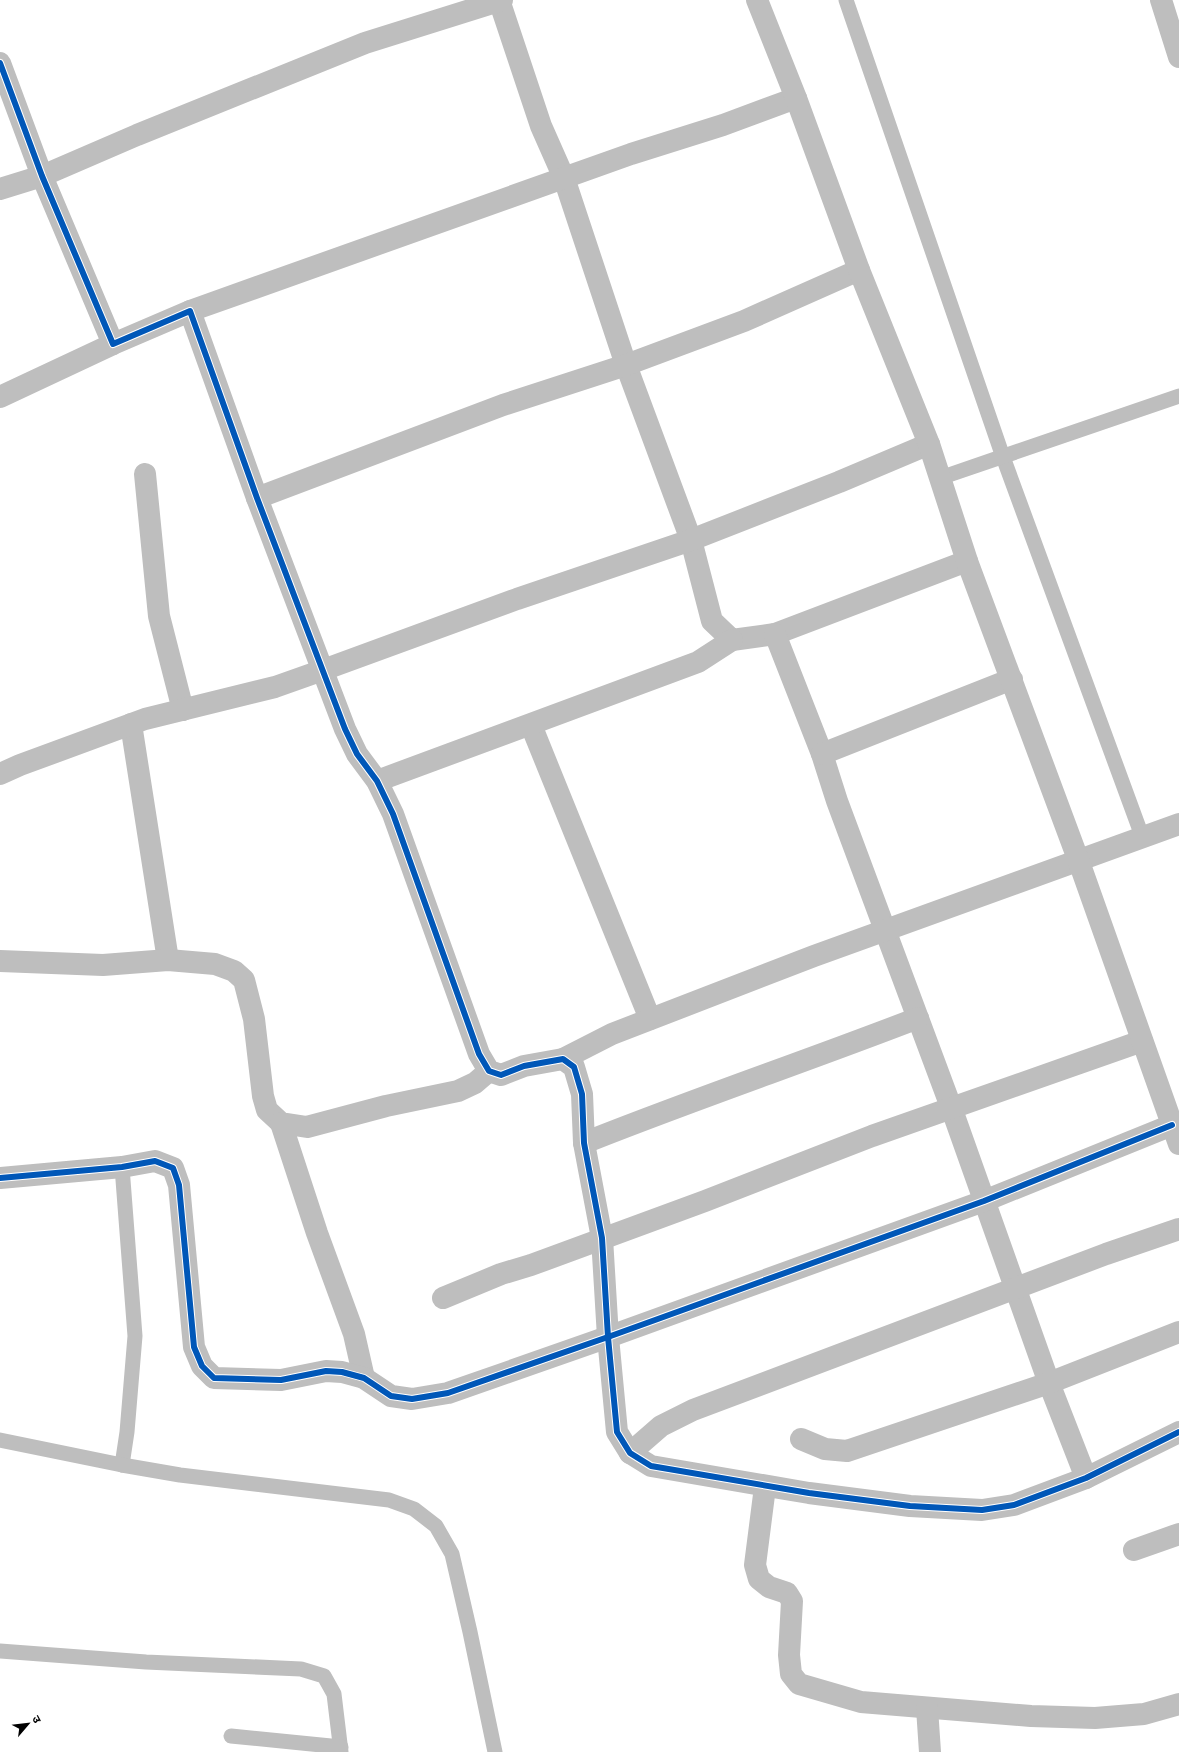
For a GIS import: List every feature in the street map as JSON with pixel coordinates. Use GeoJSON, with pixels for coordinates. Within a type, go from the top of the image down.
{"type":"FeatureCollection","features":[{"type":"Feature","properties":{"kind":"street"},"geometry":{"type":"LineString","coordinates":[[0,189],[42,176],[137,135],[364,43],[500,0],[541,126],[564,178],[626,365],[691,540],[712,621],[732,640]]}},
{"type":"Feature","properties":{"kind":"street"},"geometry":{"type":"LineString","coordinates":[[0,1178],[122,1167],[155,1161],[173,1168],[180,1185],[194,1347],[202,1366],[214,1378],[281,1380],[326,1371],[342,1372],[364,1378],[391,1396],[412,1400],[448,1393],[608,1338],[984,1201],[1176,1134],[1078,859],[967,561],[929,444],[859,270],[796,98],[757,0]]}},
{"type":"Feature","properties":{"kind":"street"},"geometry":{"type":"LineString","coordinates":[[1161,0],[1179,57]]}},
{"type":"Feature","properties":{"kind":"street"},"geometry":{"type":"LineString","coordinates":[[0,64],[42,176],[113,344]]}},
{"type":"Feature","properties":{"kind":"street"},"geometry":{"type":"LineString","coordinates":[[0,397],[113,344],[190,312],[631,154],[723,125],[796,98]]}},
{"type":"Feature","properties":{"kind":"street"},"geometry":{"type":"LineString","coordinates":[[256,498],[503,405],[626,365],[744,321],[859,270]]}},
{"type":"Feature","properties":{"kind":"street"},"geometry":{"type":"LineString","coordinates":[[190,312],[256,498],[345,729],[357,754],[378,781],[393,814],[479,1054],[489,1071],[502,1075],[524,1066],[563,1059],[612,1034],[650,1019],[884,930],[1142,836],[1179,824]]}},
{"type":"Feature","properties":{"kind":"street"},"geometry":{"type":"LineString","coordinates":[[0,774],[20,764],[131,724],[275,687],[517,599],[691,540],[839,482],[929,444]]}},
{"type":"Feature","properties":{"kind":"street"},"geometry":{"type":"LineString","coordinates":[[145,474],[159,616],[183,710]]}},
{"type":"Feature","properties":{"kind":"street"},"geometry":{"type":"LineString","coordinates":[[378,781],[698,662],[732,640],[775,634],[967,561]]}},
{"type":"Feature","properties":{"kind":"street"},"geometry":{"type":"LineString","coordinates":[[775,634],[822,754],[837,801],[884,930],[951,1107],[1048,1383],[1086,1478]]}},
{"type":"Feature","properties":{"kind":"street"},"geometry":{"type":"LineString","coordinates":[[822,754],[1012,679]]}},
{"type":"Feature","properties":{"kind":"street"},"geometry":{"type":"LineString","coordinates":[[131,724],[168,960]]}},
{"type":"Feature","properties":{"kind":"street"},"geometry":{"type":"LineString","coordinates":[[531,725],[650,1019]]}},
{"type":"Feature","properties":{"kind":"street"},"geometry":{"type":"LineString","coordinates":[[0,961],[103,965],[168,960],[215,964],[234,971],[244,980],[254,1019],[263,1096],[268,1110],[282,1123],[317,1234],[354,1334],[364,1378]]}},
{"type":"Feature","properties":{"kind":"street"},"geometry":{"type":"LineString","coordinates":[[584,1143],[659,1113],[849,1045],[918,1018]]}},
{"type":"Feature","properties":{"kind":"street"},"geometry":{"type":"LineString","coordinates":[[442,1298],[501,1274],[531,1265],[705,1201],[951,1107],[1142,1040]]}},
{"type":"Feature","properties":{"kind":"street"},"geometry":{"type":"LineString","coordinates":[[563,1059],[574,1067],[582,1094],[584,1143],[602,1238],[608,1338],[617,1432],[630,1453],[651,1466],[765,1487],[910,1506],[982,1510],[1014,1505],[1086,1478],[1179,1432]]}},
{"type":"Feature","properties":{"kind":"street"},"geometry":{"type":"LineString","coordinates":[[282,1123],[307,1127],[386,1106],[458,1091],[475,1083],[489,1071]]}},
{"type":"Feature","properties":{"kind":"street"},"geometry":{"type":"LineString","coordinates":[[630,1453],[661,1426],[693,1410],[1106,1254],[1179,1229]]}},
{"type":"Feature","properties":{"kind":"street"},"geometry":{"type":"LineString","coordinates":[[801,1439],[825,1449],[847,1451],[1048,1383],[1179,1332]]}},
{"type":"Feature","properties":{"kind":"street"},"geometry":{"type":"LineString","coordinates":[[765,1487],[755,1566],[759,1580],[769,1587],[787,1593],[792,1602],[789,1655],[791,1674],[799,1684],[861,1702],[1032,1716],[1095,1718],[1144,1714],[1179,1704]]}},
{"type":"Feature","properties":{"kind":"street"},"geometry":{"type":"LineString","coordinates":[[1134,1550],[1179,1534]]}},
{"type":"Feature","properties":{"kind":"street"},"geometry":{"type":"LineString","coordinates":[[927,1708],[930,1752]]}},
{"type":"Feature","properties":{"kind":"lane"},"geometry":{"type":"LineString","coordinates":[[846,0],[1003,457],[1142,836]]}},
{"type":"Feature","properties":{"kind":"lane"},"geometry":{"type":"LineString","coordinates":[[940,478],[1179,396]]}},
{"type":"Feature","properties":{"kind":"lane"},"geometry":{"type":"LineString","coordinates":[[122,1167],[135,1336],[127,1432],[122,1465]]}},
{"type":"Feature","properties":{"kind":"lane"},"geometry":{"type":"LineString","coordinates":[[0,1440],[122,1465],[180,1475],[389,1500],[414,1509],[436,1526],[452,1554],[495,1752]]}},
{"type":"Feature","properties":{"kind":"lane"},"geometry":{"type":"LineString","coordinates":[[0,1651],[146,1662],[301,1669],[324,1676],[334,1694],[341,1750],[231,1736]]}},
{"type":"Feature","properties":{"kind":"cycle path"},"geometry":{"type":"LineString","coordinates":[[0,63],[42,176],[113,344],[190,311],[257,498],[345,729],[357,754],[377,781],[393,814],[479,1054],[489,1071],[501,1075],[524,1066],[563,1059],[574,1067],[582,1094],[584,1143],[602,1238],[608,1337],[617,1432],[630,1453],[651,1466],[809,1493],[910,1506],[982,1510],[1014,1505],[1086,1478],[1179,1432]]}},
{"type":"Feature","properties":{"kind":"cycle path"},"geometry":{"type":"LineString","coordinates":[[0,1178],[122,1167],[155,1161],[173,1168],[179,1185],[194,1347],[202,1366],[214,1378],[281,1380],[326,1371],[342,1372],[364,1378],[391,1396],[412,1399],[448,1393],[608,1337],[984,1201],[1172,1125]]}}]}
